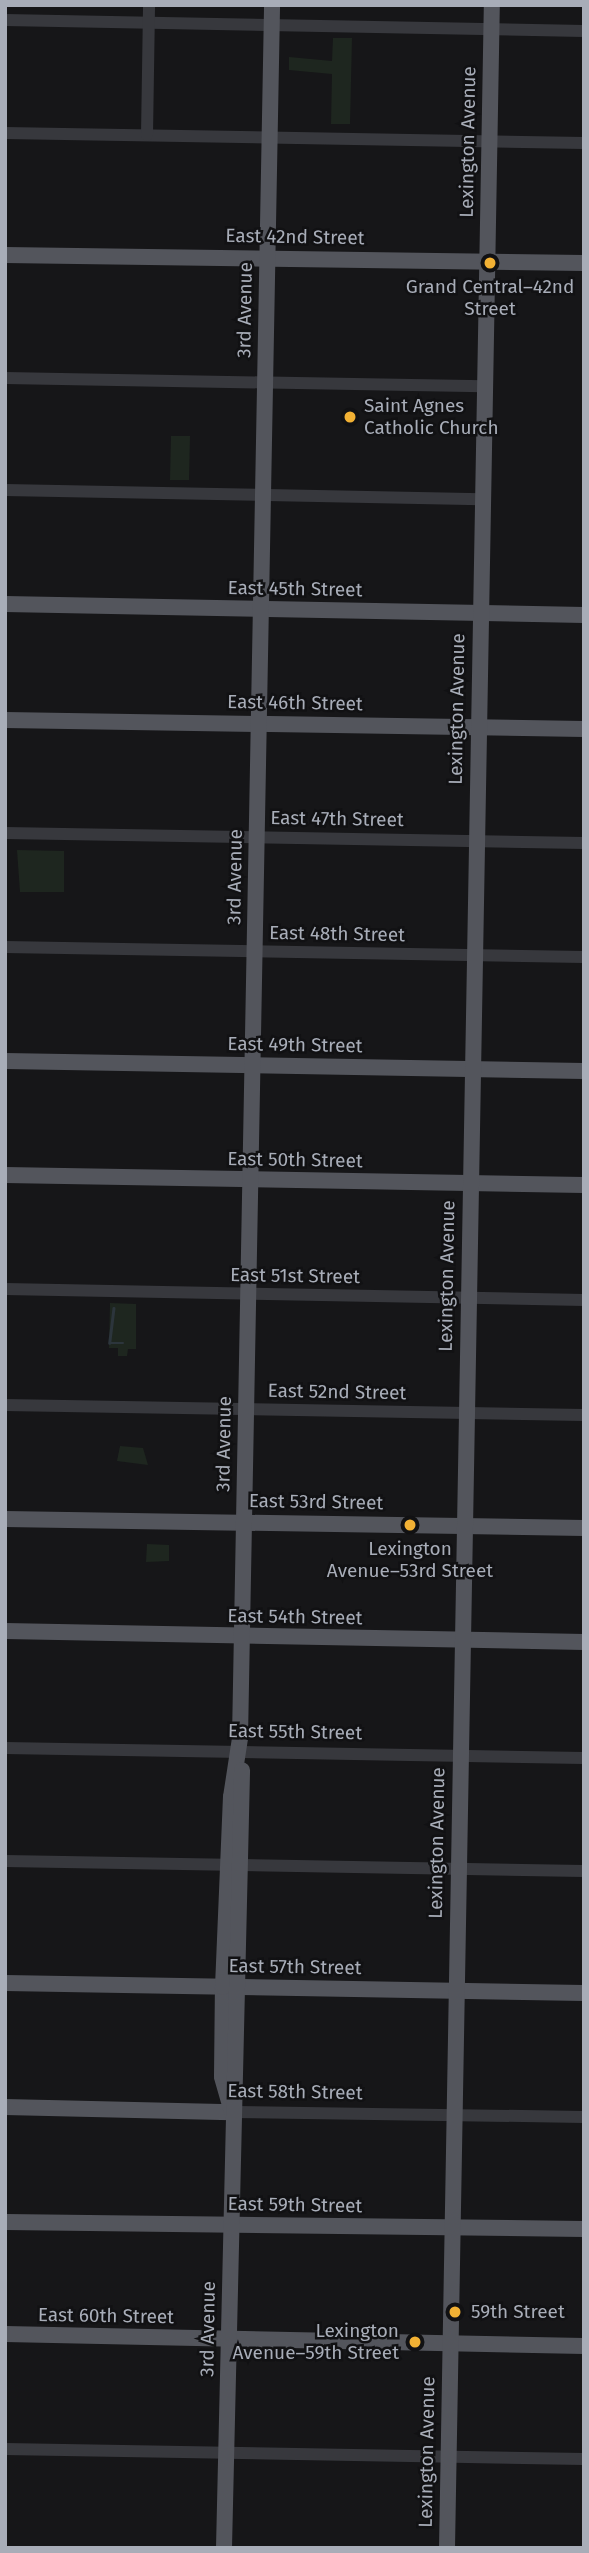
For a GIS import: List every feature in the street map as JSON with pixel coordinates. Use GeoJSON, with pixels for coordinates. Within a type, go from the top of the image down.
{"type":"FeatureCollection","features":[{"type":"Feature","properties":{"kind":"main road","name":"3rd Avenue"},"geometry":{"type":"LineString","coordinates":[[232,2112],[222,2076],[223,1987],[234,1865],[240,1750],[272,5]]}},
{"type":"Feature","properties":{"kind":"main road","name":"Lexington Avenue"},"geometry":{"type":"LineString","coordinates":[[447,2548],[473,956],[492,5]]}},
{"type":"Feature","properties":{"kind":"main road","name":"East 42nd Street"},"geometry":{"type":"LineString","coordinates":[[5,256],[267,257],[584,263]]}},
{"type":"Feature","properties":{"kind":"main road","name":"East 45th Street"},"geometry":{"type":"LineString","coordinates":[[5,604],[584,615]]}},
{"type":"Feature","properties":{"kind":"main road","name":"East 46th Street"},"geometry":{"type":"LineString","coordinates":[[5,720],[584,729]]}},
{"type":"Feature","properties":{"kind":"main road","name":"East 49th Street"},"geometry":{"type":"LineString","coordinates":[[5,1061],[584,1071]]}},
{"type":"Feature","properties":{"kind":"main road","name":"East 50th Street"},"geometry":{"type":"LineString","coordinates":[[5,1175],[584,1185]]}},
{"type":"Feature","properties":{"kind":"main road","name":"East 53rd Street"},"geometry":{"type":"LineString","coordinates":[[5,1518],[584,1528]]}},
{"type":"Feature","properties":{"kind":"main road","name":"East 54th Street"},"geometry":{"type":"LineString","coordinates":[[5,1632],[584,1642]]}},
{"type":"Feature","properties":{"kind":"main road","name":"3rd Avenue"},"geometry":{"type":"LineString","coordinates":[[224,2548],[232,2112],[240,1987],[234,1865]]}},
{"type":"Feature","properties":{"kind":"main road","name":"East 57th Street"},"geometry":{"type":"LineString","coordinates":[[5,1983],[584,1993]]}},
{"type":"Feature","properties":{"kind":"main road"},"geometry":{"type":"LineString","coordinates":[[223,2046],[239,2016]]}},
{"type":"Feature","properties":{"kind":"main road","name":"East 58th Street"},"geometry":{"type":"LineString","coordinates":[[5,2107],[232,2112]]}},
{"type":"Feature","properties":{"kind":"main road","name":"East 59th Street"},"geometry":{"type":"LineString","coordinates":[[5,2222],[584,2229]]}},
{"type":"Feature","properties":{"kind":"main road","name":"East 60th Street"},"geometry":{"type":"LineString","coordinates":[[5,2334],[584,2346]]}},
{"type":"Feature","properties":{"kind":"street"},"geometry":{"type":"LineString","coordinates":[[148,135],[149,5]]}},
{"type":"Feature","properties":{"kind":"street"},"geometry":{"type":"LineString","coordinates":[[5,20],[584,31]]}},
{"type":"Feature","properties":{"kind":"street"},"geometry":{"type":"LineString","coordinates":[[5,133],[584,143]]}},
{"type":"Feature","properties":{"kind":"street"},"geometry":{"type":"LineString","coordinates":[[5,378],[484,386]]}},
{"type":"Feature","properties":{"kind":"street"},"geometry":{"type":"LineString","coordinates":[[5,490],[482,499]]}},
{"type":"Feature","properties":{"kind":"street","name":"East 47th Street"},"geometry":{"type":"LineString","coordinates":[[5,833],[584,843]]}},
{"type":"Feature","properties":{"kind":"street","name":"East 48th Street"},"geometry":{"type":"LineString","coordinates":[[5,947],[584,957]]}},
{"type":"Feature","properties":{"kind":"street","name":"East 51st Street"},"geometry":{"type":"LineString","coordinates":[[5,1289],[584,1300]]}},
{"type":"Feature","properties":{"kind":"street","name":"East 52nd Street"},"geometry":{"type":"LineString","coordinates":[[5,1405],[584,1415]]}},
{"type":"Feature","properties":{"kind":"street","name":"East 55th Street"},"geometry":{"type":"LineString","coordinates":[[5,1748],[584,1758]]}},
{"type":"Feature","properties":{"kind":"street"},"geometry":{"type":"LineString","coordinates":[[5,1861],[584,1871]]}},
{"type":"Feature","properties":{"kind":"street","name":"East 58th Street"},"geometry":{"type":"LineString","coordinates":[[232,2112],[584,2117]]}},
{"type":"Feature","properties":{"kind":"street"},"geometry":{"type":"LineString","coordinates":[[5,2449],[584,2459]]}},
{"type":"Feature","properties":{"kind":"shaded area"},"geometry":{"type":"Polygon","coordinates":[[[333,38],[352,38],[350,124],[331,124],[332,74],[289,70],[289,57],[332,61],[333,38]]]}},
{"type":"Feature","properties":{"kind":"shaded area"},"geometry":{"type":"Polygon","coordinates":[[[171,436],[190,436],[189,480],[170,480],[171,436]]]}},
{"type":"Feature","properties":{"kind":"shaded area"},"geometry":{"type":"Polygon","coordinates":[[[17,850],[64,851],[64,892],[20,892],[17,850]]]}},
{"type":"Feature","properties":{"kind":"shaded area"},"geometry":{"type":"Polygon","coordinates":[[[110,1303],[136,1304],[136,1349],[128,1349],[127,1356],[118,1356],[118,1348],[109,1348],[110,1303]]]}},
{"type":"Feature","properties":{"kind":"shaded area"},"geometry":{"type":"Polygon","coordinates":[[[120,1446],[143,1448],[148,1465],[117,1461],[120,1446]]]}},
{"type":"Feature","properties":{"kind":"shaded area"},"geometry":{"type":"Polygon","coordinates":[[[147,1544],[169,1545],[169,1561],[146,1562],[147,1544]]]}},
{"type":"Feature","properties":{"kind":"waterway"},"geometry":{"type":"LineString","coordinates":[[114,1308],[110,1343],[123,1343]]}},
{"type":"Feature","properties":{"kind":"place","name":"Grand Central–42nd Street"},"geometry":{"type":"Point","coordinates":[490,263]}},
{"type":"Feature","properties":{"kind":"place","name":"Saint Agnes Catholic Church"},"geometry":{"type":"Point","coordinates":[350,417]}},
{"type":"Feature","properties":{"kind":"place","name":"Lexington Avenue–53rd Street"},"geometry":{"type":"Point","coordinates":[410,1525]}},
{"type":"Feature","properties":{"kind":"place","name":"59th Street"},"geometry":{"type":"Point","coordinates":[455,2312]}},
{"type":"Feature","properties":{"kind":"place","name":"Lexington Avenue–59th Street"},"geometry":{"type":"Point","coordinates":[415,2342]}}]}
